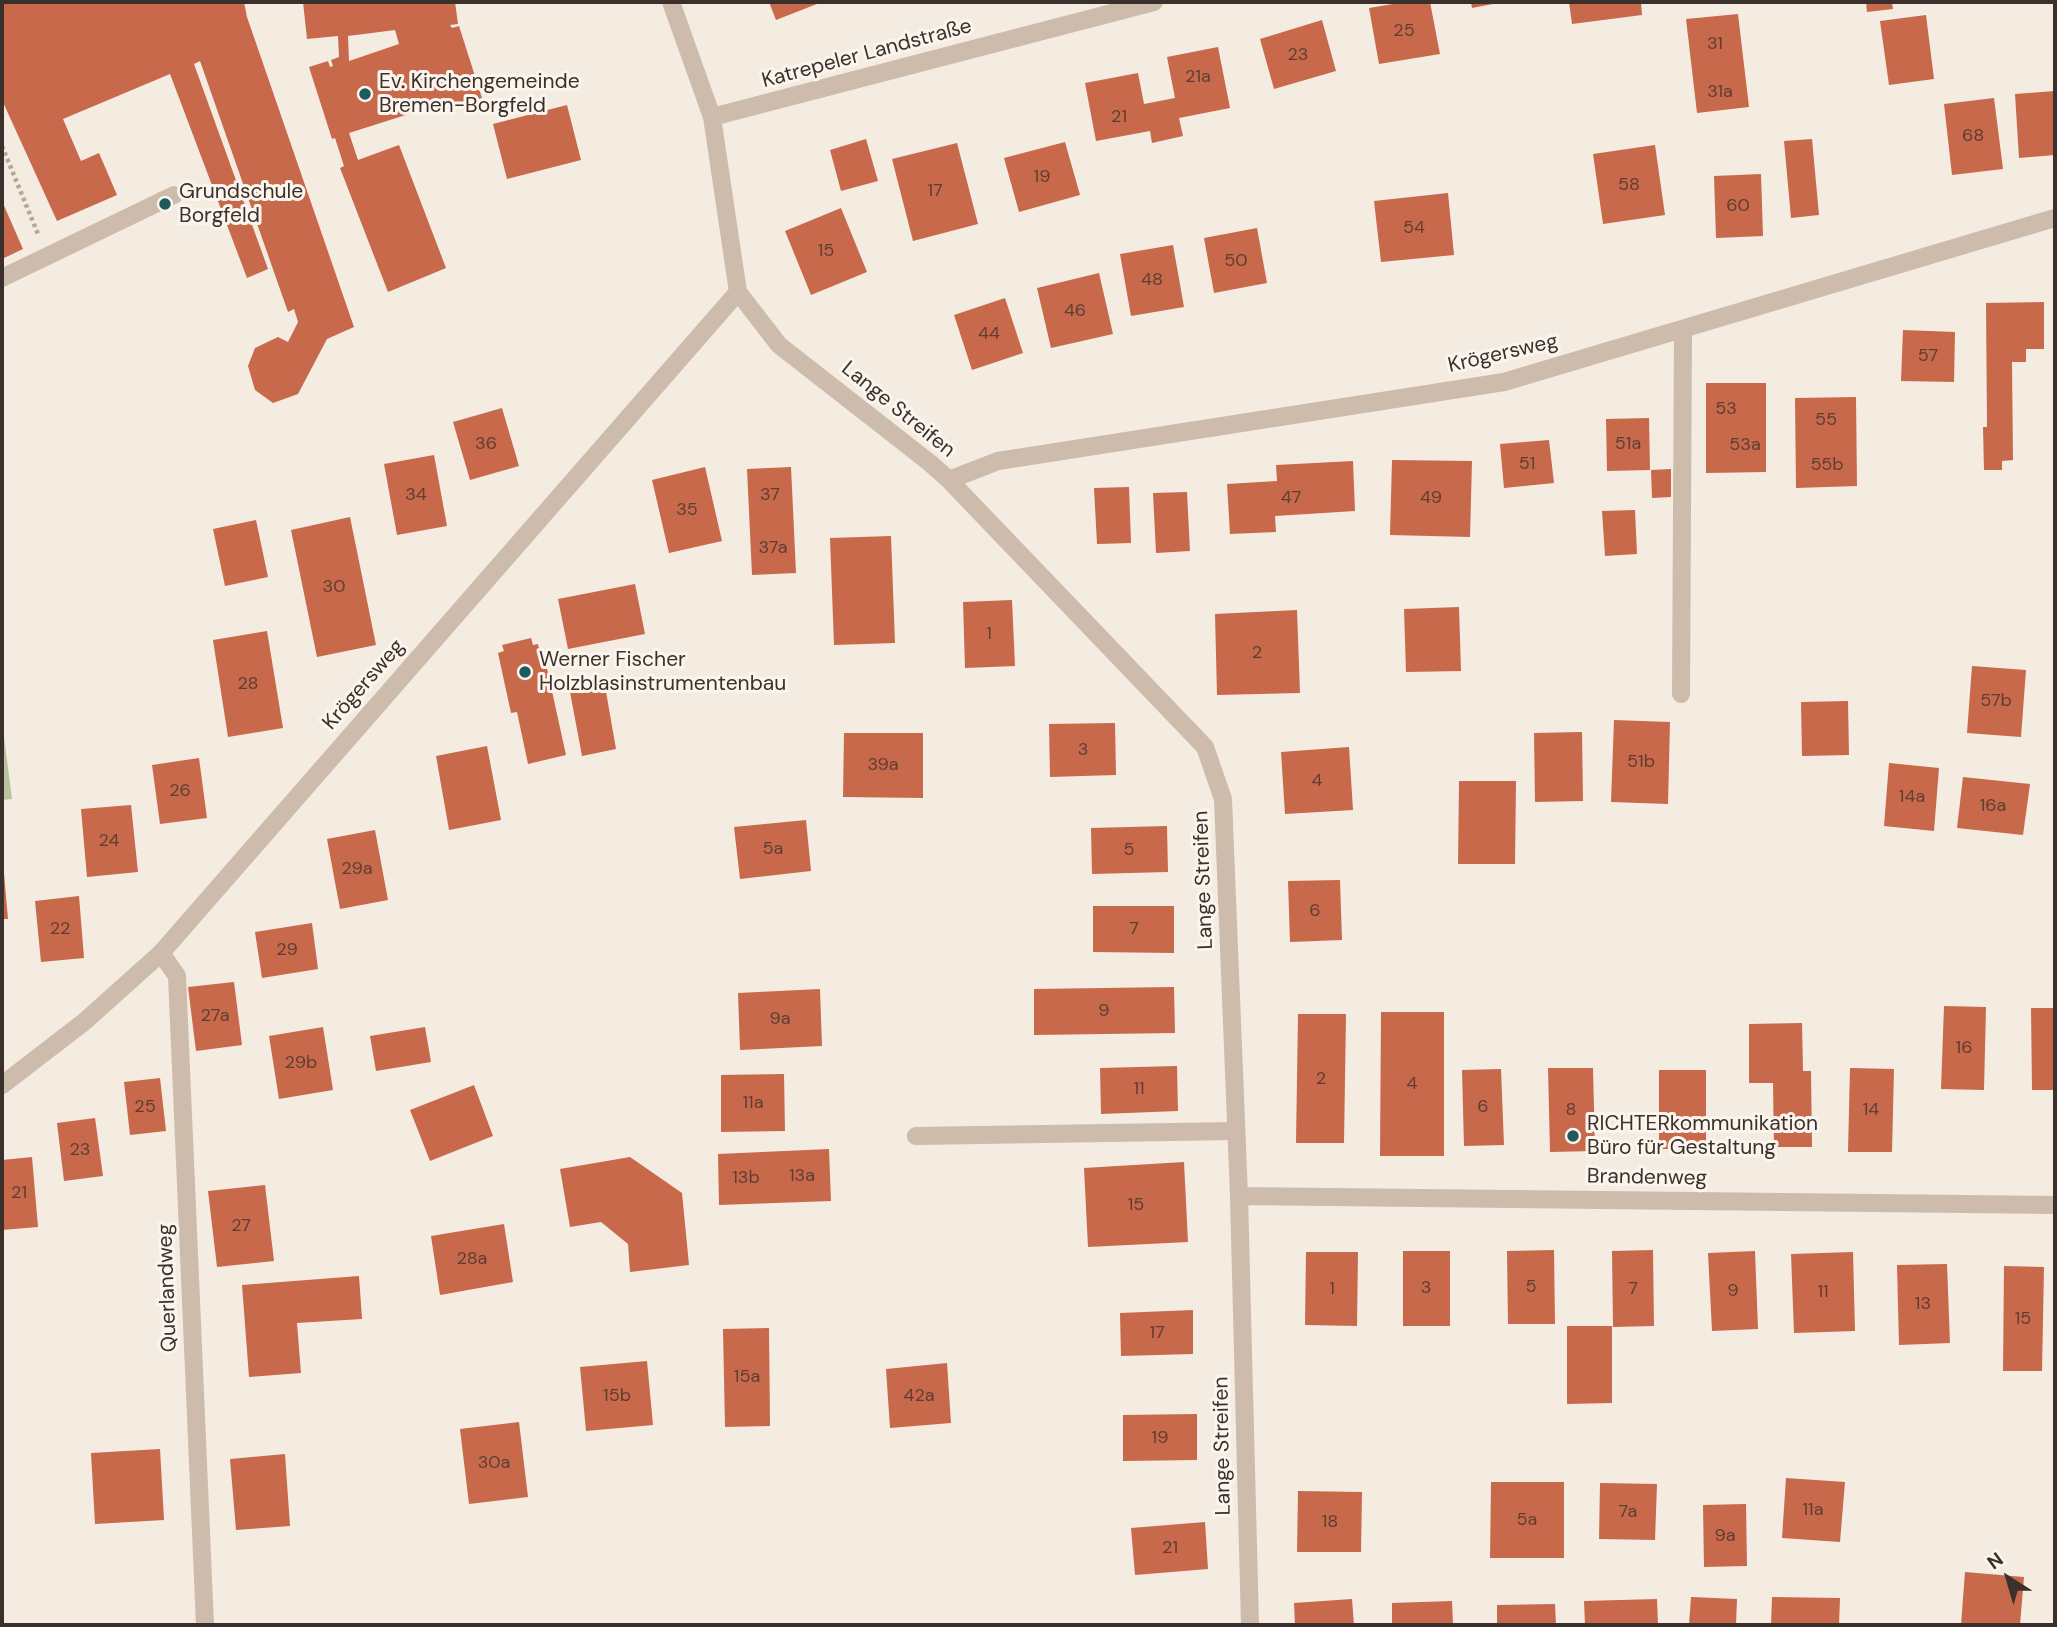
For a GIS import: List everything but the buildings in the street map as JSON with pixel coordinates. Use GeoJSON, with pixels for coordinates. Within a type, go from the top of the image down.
{"type":"FeatureCollection","features":[{"type":"Feature","properties":{"kind":"street"},"geometry":{"type":"LineString","coordinates":[[671,2],[712,117],[738,292]]}},
{"type":"Feature","properties":{"kind":"street","name":"Katrepeler Landstraße"},"geometry":{"type":"LineString","coordinates":[[712,117],[1154,2]]}},
{"type":"Feature","properties":{"kind":"street"},"geometry":{"type":"LineString","coordinates":[[2,278],[174,195]]}},
{"type":"Feature","properties":{"kind":"street","name":"Krögersweg"},"geometry":{"type":"LineString","coordinates":[[949,481],[998,461],[1504,382],[2055,218]]}},
{"type":"Feature","properties":{"kind":"street","name":"Lange Streifen"},"geometry":{"type":"LineString","coordinates":[[738,292],[779,345],[930,463],[949,481],[1205,747],[1223,799],[1239,1196],[1251,1625]]}},
{"type":"Feature","properties":{"kind":"street","name":"Krögersweg"},"geometry":{"type":"LineString","coordinates":[[2,1084],[84,1022],[161,953],[738,292]]}},
{"type":"Feature","properties":{"kind":"street"},"geometry":{"type":"LineString","coordinates":[[1681,694],[1683,329]]}},
{"type":"Feature","properties":{"kind":"street","name":"Querlandweg"},"geometry":{"type":"LineString","coordinates":[[161,953],[177,976],[205,1625]]}},
{"type":"Feature","properties":{"kind":"street"},"geometry":{"type":"LineString","coordinates":[[916,1136],[1236,1130]]}},
{"type":"Feature","properties":{"kind":"street","name":"Brandenweg"},"geometry":{"type":"LineString","coordinates":[[1239,1196],[2055,1205]]}},
{"type":"Feature","properties":{"kind":"path"},"geometry":{"type":"LineString","coordinates":[[2,146],[47,257]]}},
{"type":"Feature","properties":{"kind":"green space"},"geometry":{"type":"Polygon","coordinates":[[[2,722],[12,799],[2,800],[2,722]]]}},
{"type":"Feature","properties":{"kind":"place","name":"Ev. Kirchengemeinde Bremen-Borgfeld"},"geometry":{"type":"Point","coordinates":[365,94]}},
{"type":"Feature","properties":{"kind":"place","name":"Grundschule Borgfeld"},"geometry":{"type":"Point","coordinates":[165,204]}},
{"type":"Feature","properties":{"kind":"place","name":"Werner Fischer Holzblasinstrumentenbau"},"geometry":{"type":"Point","coordinates":[525,672]}},
{"type":"Feature","properties":{"kind":"place","name":"RICHTERkommunikation Büro für Gestaltung"},"geometry":{"type":"Point","coordinates":[1573,1136]}}]}
